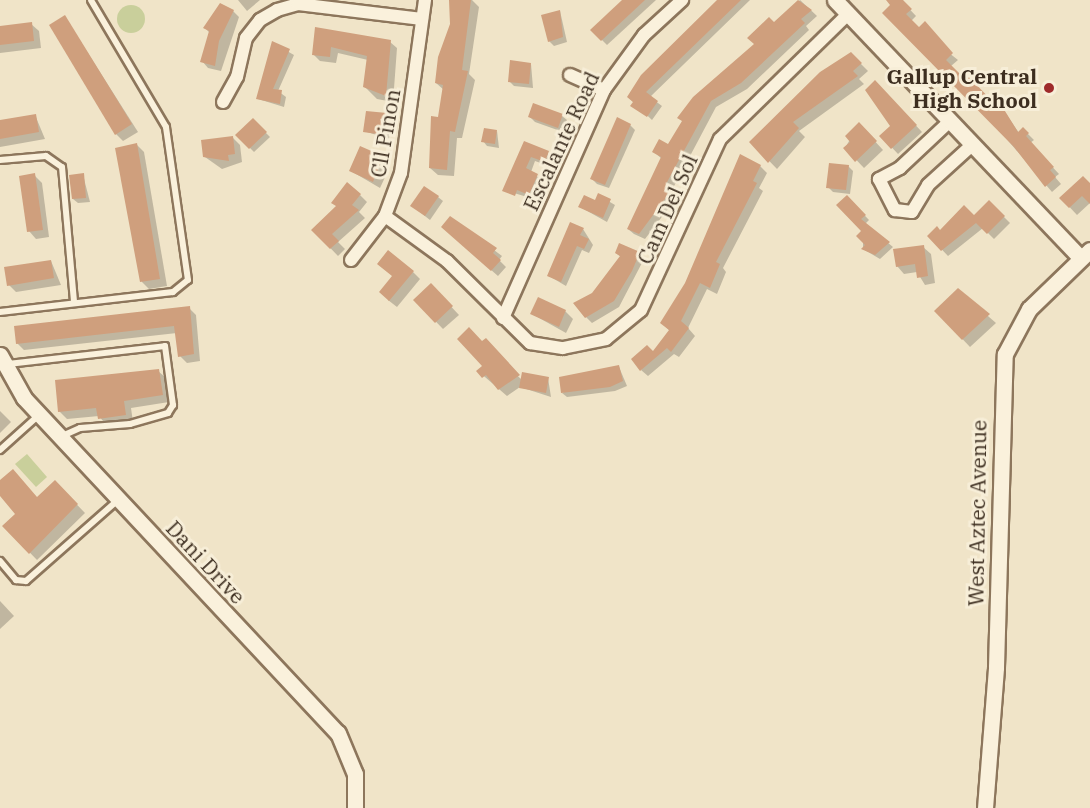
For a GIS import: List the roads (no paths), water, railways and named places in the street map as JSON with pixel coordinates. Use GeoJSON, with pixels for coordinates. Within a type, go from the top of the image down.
{"type":"FeatureCollection","features":[{"type":"Feature","properties":{"kind":"street","name":"Cll Pinon"},"geometry":{"type":"LineString","coordinates":[[351,260],[385,216],[401,173],[425,0]]}},
{"type":"Feature","properties":{"kind":"street","name":"Escalante Road"},"geometry":{"type":"LineString","coordinates":[[503,318],[604,90],[644,35],[682,0]]}},
{"type":"Feature","properties":{"kind":"street"},"geometry":{"type":"LineString","coordinates":[[835,0],[950,121],[1086,254]]}},
{"type":"Feature","properties":{"kind":"street"},"geometry":{"type":"LineString","coordinates":[[224,102],[237,77],[246,38],[260,20],[277,10],[298,4],[422,19]]}},
{"type":"Feature","properties":{"kind":"street","name":"Cam Del Sol"},"geometry":{"type":"LineString","coordinates":[[385,216],[447,261],[530,343],[544,348],[590,344],[625,327],[653,288],[720,139],[848,14]]}},
{"type":"Feature","properties":{"kind":"street"},"geometry":{"type":"LineString","coordinates":[[570,75],[604,90]]}},
{"type":"Feature","properties":{"kind":"street"},"geometry":{"type":"LineString","coordinates":[[950,121],[900,168],[879,179],[895,210],[912,212],[928,185],[973,144]]}},
{"type":"Feature","properties":{"kind":"street","name":"West Aztec Avenue"},"geometry":{"type":"LineString","coordinates":[[985,808],[996,667],[1005,354],[1029,309],[1086,254]]}},
{"type":"Feature","properties":{"kind":"street","name":"Dani Drive"},"geometry":{"type":"LineString","coordinates":[[2,360],[39,414],[338,733],[355,774],[355,808]]}},
{"type":"Feature","properties":{"kind":"lane"},"geometry":{"type":"LineString","coordinates":[[0,312],[74,301],[173,292],[188,280],[166,127],[91,0]]}},
{"type":"Feature","properties":{"kind":"lane"},"geometry":{"type":"LineString","coordinates":[[0,160],[46,156],[62,167],[74,301]]}},
{"type":"Feature","properties":{"kind":"lane"},"geometry":{"type":"LineString","coordinates":[[2,360],[165,346],[173,405],[168,413],[130,424],[80,428],[60,437]]}},
{"type":"Feature","properties":{"kind":"lane"},"geometry":{"type":"LineString","coordinates":[[0,450],[39,414]]}},
{"type":"Feature","properties":{"kind":"lane"},"geometry":{"type":"LineString","coordinates":[[0,561],[16,580],[26,581],[119,500]]}},
{"type":"Feature","properties":{"kind":"place","name":"Gallup Central High School"},"geometry":{"type":"Point","coordinates":[1049,88]}}]}
